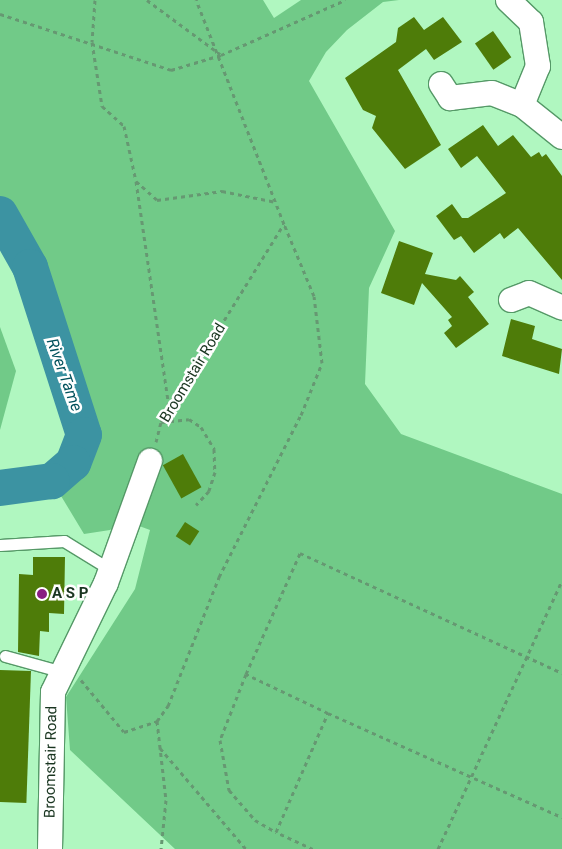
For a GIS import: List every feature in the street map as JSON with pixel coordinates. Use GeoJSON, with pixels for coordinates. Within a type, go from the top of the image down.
{"type":"FeatureCollection","features":[{"type":"Feature","properties":{"kind":"street"},"geometry":{"type":"LineString","coordinates":[[508,0],[531,22],[538,66],[522,105]]}},
{"type":"Feature","properties":{"kind":"street"},"geometry":{"type":"LineString","coordinates":[[447,98],[492,93],[522,105],[562,137]]}},
{"type":"Feature","properties":{"kind":"street"},"geometry":{"type":"LineString","coordinates":[[511,300],[529,293],[562,308]]}},
{"type":"Feature","properties":{"kind":"street","name":"Broomstair Road"},"geometry":{"type":"LineString","coordinates":[[50,849],[53,692],[111,570],[150,462]]}},
{"type":"Feature","properties":{"kind":"lane"},"geometry":{"type":"LineString","coordinates":[[0,545],[64,540],[111,570]]}},
{"type":"Feature","properties":{"kind":"lane"},"geometry":{"type":"LineString","coordinates":[[5,656],[65,668]]}},
{"type":"Feature","properties":{"kind":"path"},"geometry":{"type":"LineString","coordinates":[[95,0],[92,42],[102,106],[124,126],[136,181],[169,409]]}},
{"type":"Feature","properties":{"kind":"path"},"geometry":{"type":"LineString","coordinates":[[147,0],[221,55]]}},
{"type":"Feature","properties":{"kind":"path"},"geometry":{"type":"LineString","coordinates":[[65,668],[124,732],[157,721],[168,706],[219,577],[302,415],[322,363],[314,296],[284,224],[221,55],[196,0]]}},
{"type":"Feature","properties":{"kind":"path"},"geometry":{"type":"LineString","coordinates":[[0,14],[92,42],[171,70],[221,55],[345,0]]}},
{"type":"Feature","properties":{"kind":"path"},"geometry":{"type":"LineString","coordinates":[[136,181],[157,200],[222,190],[276,202]]}},
{"type":"Feature","properties":{"kind":"path","name":"Broomstair Road"},"geometry":{"type":"LineString","coordinates":[[150,462],[161,422],[284,224]]}},
{"type":"Feature","properties":{"kind":"path"},"geometry":{"type":"LineString","coordinates":[[161,422],[189,419],[201,427],[214,449],[215,472],[209,491],[196,505]]}},
{"type":"Feature","properties":{"kind":"path"},"geometry":{"type":"LineString","coordinates":[[313,849],[254,820],[229,790],[220,740],[246,674],[300,553],[562,673]]}},
{"type":"Feature","properties":{"kind":"path"},"geometry":{"type":"LineString","coordinates":[[438,849],[474,776],[562,581]]}},
{"type":"Feature","properties":{"kind":"path"},"geometry":{"type":"LineString","coordinates":[[246,674],[328,713],[474,776],[562,817]]}},
{"type":"Feature","properties":{"kind":"path"},"geometry":{"type":"LineString","coordinates":[[276,832],[328,713]]}},
{"type":"Feature","properties":{"kind":"path"},"geometry":{"type":"LineString","coordinates":[[157,721],[166,800],[161,849]]}},
{"type":"Feature","properties":{"kind":"path"},"geometry":{"type":"LineString","coordinates":[[160,748],[246,849]]}},
{"type":"Feature","properties":{"kind":"green space"},"geometry":{"type":"Polygon","coordinates":[[[0,0],[263,0],[274,18],[301,0],[399,0],[383,2],[347,30],[326,52],[309,81],[395,231],[369,288],[365,384],[401,434],[562,494],[562,849],[175,849],[70,750],[66,697],[135,589],[150,530],[123,520],[110,530],[84,534],[52,481],[73,463],[83,444],[83,426],[43,318],[30,267],[0,214],[0,0]]]}},
{"type":"Feature","properties":{"kind":"green space"},"geometry":{"type":"Polygon","coordinates":[[[0,327],[16,371],[0,430],[0,327]]]}},
{"type":"Feature","properties":{"kind":"building"},"geometry":{"type":"Polygon","coordinates":[[[414,17],[424,30],[443,17],[462,42],[434,60],[426,49],[398,70],[441,145],[405,169],[372,128],[376,116],[363,110],[345,78],[396,42],[398,28],[414,17]]]}},
{"type":"Feature","properties":{"kind":"building"},"geometry":{"type":"Polygon","coordinates":[[[493,31],[511,57],[493,70],[475,44],[493,31]]]}},
{"type":"Feature","properties":{"kind":"building"},"geometry":{"type":"Polygon","coordinates":[[[483,125],[498,146],[513,135],[531,157],[539,152],[542,157],[546,154],[562,176],[562,280],[518,228],[504,239],[500,233],[474,253],[461,236],[454,240],[436,216],[452,204],[462,218],[468,218],[506,193],[477,156],[461,168],[448,149],[483,125]]]}},
{"type":"Feature","properties":{"kind":"building"},"geometry":{"type":"Polygon","coordinates":[[[399,241],[433,253],[425,274],[456,280],[460,276],[474,292],[468,297],[489,324],[456,348],[444,333],[452,326],[448,320],[452,317],[422,283],[414,305],[381,293],[399,241]]]}},
{"type":"Feature","properties":{"kind":"building"},"geometry":{"type":"Polygon","coordinates":[[[511,319],[535,326],[532,339],[562,349],[559,374],[502,356],[511,319]]]}},
{"type":"Feature","properties":{"kind":"building"},"geometry":{"type":"Polygon","coordinates":[[[183,454],[201,487],[181,498],[163,465],[183,454]]]}},
{"type":"Feature","properties":{"kind":"building"},"geometry":{"type":"Polygon","coordinates":[[[185,522],[199,531],[190,546],[176,536],[185,522]]]}},
{"type":"Feature","properties":{"kind":"building","name":"A S P"},"geometry":{"type":"Polygon","coordinates":[[[33,557],[65,557],[64,614],[49,613],[49,632],[40,631],[39,656],[18,652],[19,574],[33,575],[33,557]]]}},
{"type":"Feature","properties":{"kind":"building"},"geometry":{"type":"Polygon","coordinates":[[[0,670],[31,671],[26,803],[0,802],[0,670]]]}},
{"type":"Feature","properties":{"kind":"waterway","name":"River Tame"},"geometry":{"type":"LineString","coordinates":[[0,214],[30,267],[84,435],[73,463],[52,481],[0,488]]}},
{"type":"Feature","properties":{"kind":"place","name":"A S P"},"geometry":{"type":"Point","coordinates":[42,594]}}]}
